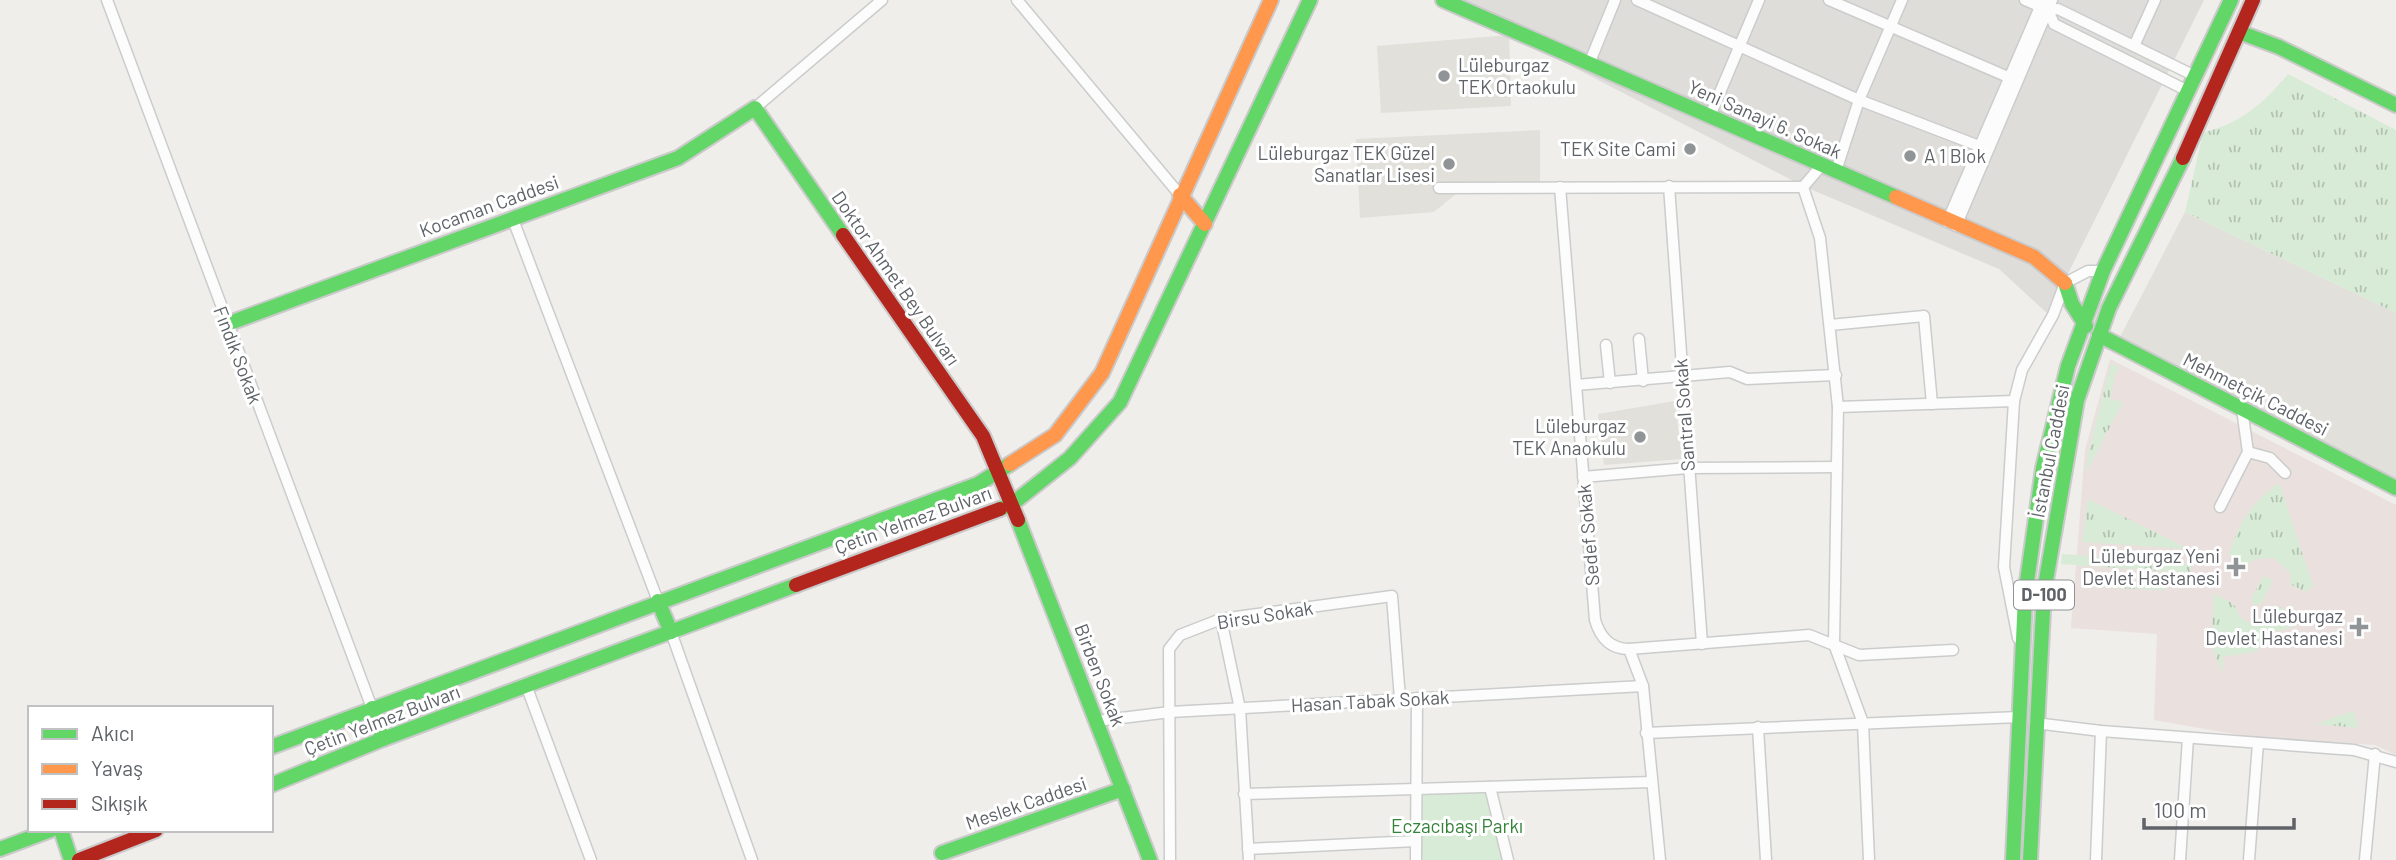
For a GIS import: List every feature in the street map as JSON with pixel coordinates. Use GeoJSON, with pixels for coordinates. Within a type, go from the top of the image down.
{"type":"FeatureCollection","features":[{"type":"Feature","properties":{"kind":"main road","name":"Çetin Yelmez Bulvarı"},"geometry":{"type":"LineString","coordinates":[[273,746],[658,601],[925,505],[1000,473],[1055,435],[1102,373],[1180,195],[1271,0]]}},
{"type":"Feature","properties":{"kind":"main road","name":"Çetin Yelmez Bulvarı"},"geometry":{"type":"LineString","coordinates":[[273,784],[383,739],[1012,504],[1074,457],[1100,431],[1120,402],[1310,0]]}},
{"type":"Feature","properties":{"kind":"main road","name":"Yeni Sanayi 6. Sokak"},"geometry":{"type":"LineString","coordinates":[[1443,0],[1952,224],[2034,257],[2065,283]]}},
{"type":"Feature","properties":{"kind":"main road","name":"İstanbul Caddesi"},"geometry":{"type":"LineString","coordinates":[[2013,860],[2025,596],[2043,468],[2082,324],[2103,271],[2231,0]]}},
{"type":"Feature","properties":{"kind":"main road","name":"İstanbul Caddesi"},"geometry":{"type":"LineString","coordinates":[[2030,860],[2039,649],[2049,560],[2077,400],[2099,335],[2210,101],[2253,0]]}},
{"type":"Feature","properties":{"kind":"main road"},"geometry":{"type":"LineString","coordinates":[[2239,32],[2279,47],[2396,105]]}},
{"type":"Feature","properties":{"kind":"main road"},"geometry":{"type":"LineString","coordinates":[[2195,76],[2217,85]]}},
{"type":"Feature","properties":{"kind":"main road"},"geometry":{"type":"LineString","coordinates":[[2188,91],[2210,101]]}},
{"type":"Feature","properties":{"kind":"main road","name":"Kocaman Caddesi"},"geometry":{"type":"LineString","coordinates":[[227,324],[678,158],[755,108]]}},
{"type":"Feature","properties":{"kind":"main road","name":"Doktor Ahmet Bey Bulvarı"},"geometry":{"type":"LineString","coordinates":[[755,108],[982,436],[1012,504]]}},
{"type":"Feature","properties":{"kind":"main road"},"geometry":{"type":"LineString","coordinates":[[1180,195],[1205,224]]}},
{"type":"Feature","properties":{"kind":"main road"},"geometry":{"type":"LineString","coordinates":[[2065,283],[2082,324]]}},
{"type":"Feature","properties":{"kind":"main road","name":"Mehmetçik Caddesi"},"geometry":{"type":"LineString","coordinates":[[2082,324],[2396,488]]}},
{"type":"Feature","properties":{"kind":"main road","name":"Birben Sokak"},"geometry":{"type":"LineString","coordinates":[[1012,504],[1150,860]]}},
{"type":"Feature","properties":{"kind":"main road"},"geometry":{"type":"LineString","coordinates":[[658,601],[671,632]]}},
{"type":"Feature","properties":{"kind":"main road"},"geometry":{"type":"LineString","coordinates":[[372,708],[383,739]]}},
{"type":"Feature","properties":{"kind":"main road","name":"Meslek Caddesi"},"geometry":{"type":"LineString","coordinates":[[944,856],[1123,789]]}},
{"type":"Feature","properties":{"kind":"main road"},"geometry":{"type":"LineString","coordinates":[[0,849],[46,832]]}},
{"type":"Feature","properties":{"kind":"main road"},"geometry":{"type":"LineString","coordinates":[[62,832],[71,860]]}},
{"type":"Feature","properties":{"kind":"main road"},"geometry":{"type":"LineString","coordinates":[[79,860],[151,832]]}},
{"type":"Feature","properties":{"kind":"street","name":"Fındık Sokak"},"geometry":{"type":"LineString","coordinates":[[107,0],[372,708]]}},
{"type":"Feature","properties":{"kind":"street"},"geometry":{"type":"LineString","coordinates":[[755,108],[882,0]]}},
{"type":"Feature","properties":{"kind":"street"},"geometry":{"type":"LineString","coordinates":[[1017,0],[1180,195]]}},
{"type":"Feature","properties":{"kind":"street"},"geometry":{"type":"LineString","coordinates":[[1589,64],[1615,0]]}},
{"type":"Feature","properties":{"kind":"street"},"geometry":{"type":"LineString","coordinates":[[1637,0],[1858,100],[1983,147]]}},
{"type":"Feature","properties":{"kind":"street"},"geometry":{"type":"LineString","coordinates":[[1710,116],[1759,0]]}},
{"type":"Feature","properties":{"kind":"street"},"geometry":{"type":"LineString","coordinates":[[1829,0],[2013,79]]}},
{"type":"Feature","properties":{"kind":"street"},"geometry":{"type":"LineString","coordinates":[[1836,171],[1858,100],[1902,0]]}},
{"type":"Feature","properties":{"kind":"street"},"geometry":{"type":"LineString","coordinates":[[2025,0],[2058,9],[2195,76]]}},
{"type":"Feature","properties":{"kind":"street"},"geometry":{"type":"LineString","coordinates":[[2134,46],[2155,0]]}},
{"type":"Feature","properties":{"kind":"street"},"geometry":{"type":"LineString","coordinates":[[1952,224],[2046,4]]}},
{"type":"Feature","properties":{"kind":"street"},"geometry":{"type":"LineString","coordinates":[[2046,4],[2054,24],[2188,91]]}},
{"type":"Feature","properties":{"kind":"street"},"geometry":{"type":"LineString","coordinates":[[1439,188],[1803,187],[1822,165]]}},
{"type":"Feature","properties":{"kind":"street","name":"Santral Sokak"},"geometry":{"type":"LineString","coordinates":[[1669,186],[1702,644]]}},
{"type":"Feature","properties":{"kind":"street","name":"Sedef Sokak"},"geometry":{"type":"LineString","coordinates":[[1560,187],[1595,620],[1605,641],[1616,647],[1629,649]]}},
{"type":"Feature","properties":{"kind":"street"},"geometry":{"type":"LineString","coordinates":[[1803,187],[1820,239],[1836,374],[1838,407],[1834,644],[1863,723],[1869,860]]}},
{"type":"Feature","properties":{"kind":"street"},"geometry":{"type":"LineString","coordinates":[[512,217],[658,601]]}},
{"type":"Feature","properties":{"kind":"street"},"geometry":{"type":"LineString","coordinates":[[2022,654],[2011,613],[2004,567],[2014,401],[2021,370],[2053,315],[2065,283],[2088,271],[2103,271]]}},
{"type":"Feature","properties":{"kind":"street"},"geometry":{"type":"LineString","coordinates":[[1830,325],[1924,316],[1932,404]]}},
{"type":"Feature","properties":{"kind":"street"},"geometry":{"type":"LineString","coordinates":[[1639,339],[1643,380]]}},
{"type":"Feature","properties":{"kind":"street"},"geometry":{"type":"LineString","coordinates":[[1606,345],[1609,383]]}},
{"type":"Feature","properties":{"kind":"street"},"geometry":{"type":"LineString","coordinates":[[1576,385],[1730,372],[1747,379],[1836,374]]}},
{"type":"Feature","properties":{"kind":"street"},"geometry":{"type":"LineString","coordinates":[[1838,407],[2014,401]]}},
{"type":"Feature","properties":{"kind":"street"},"geometry":{"type":"LineString","coordinates":[[2220,507],[2248,452],[2242,409]]}},
{"type":"Feature","properties":{"kind":"street"},"geometry":{"type":"LineString","coordinates":[[2248,452],[2270,458],[2285,473]]}},
{"type":"Feature","properties":{"kind":"street"},"geometry":{"type":"LineString","coordinates":[[1583,477],[1688,468],[1836,467]]}},
{"type":"Feature","properties":{"kind":"street","name":"Birsu Sokak"},"geometry":{"type":"LineString","coordinates":[[1170,860],[1169,649],[1181,635],[1221,619],[1392,596],[1400,699]]}},
{"type":"Feature","properties":{"kind":"street"},"geometry":{"type":"LineString","coordinates":[[1221,619],[1240,709],[1249,855],[1416,841]]}},
{"type":"Feature","properties":{"kind":"street"},"geometry":{"type":"LineString","coordinates":[[671,632],[752,860]]}},
{"type":"Feature","properties":{"kind":"street"},"geometry":{"type":"LineString","coordinates":[[1660,860],[1643,686],[1629,649],[1809,635],[1859,655],[1953,650]]}},
{"type":"Feature","properties":{"kind":"street"},"geometry":{"type":"LineString","coordinates":[[526,685],[591,860]]}},
{"type":"Feature","properties":{"kind":"street","name":"Hasan Tabak Sokak"},"geometry":{"type":"LineString","coordinates":[[1097,721],[1170,712],[1643,686]]}},
{"type":"Feature","properties":{"kind":"street"},"geometry":{"type":"LineString","coordinates":[[1416,860],[1417,698]]}},
{"type":"Feature","properties":{"kind":"street"},"geometry":{"type":"LineString","coordinates":[[1646,733],[2019,717]]}},
{"type":"Feature","properties":{"kind":"street"},"geometry":{"type":"LineString","coordinates":[[2035,723],[2101,732],[2375,754],[2396,762]]}},
{"type":"Feature","properties":{"kind":"street"},"geometry":{"type":"LineString","coordinates":[[1758,727],[1766,860]]}},
{"type":"Feature","properties":{"kind":"street"},"geometry":{"type":"LineString","coordinates":[[2096,860],[2101,732]]}},
{"type":"Feature","properties":{"kind":"street"},"geometry":{"type":"LineString","coordinates":[[2180,860],[2188,738]]}},
{"type":"Feature","properties":{"kind":"street"},"geometry":{"type":"LineString","coordinates":[[2249,860],[2258,743]]}},
{"type":"Feature","properties":{"kind":"street"},"geometry":{"type":"LineString","coordinates":[[2364,860],[2375,754]]}},
{"type":"Feature","properties":{"kind":"street"},"geometry":{"type":"LineString","coordinates":[[1244,794],[1652,782]]}},
{"type":"Feature","properties":{"kind":"street"},"geometry":{"type":"LineString","coordinates":[[1490,787],[1508,860]]}},
{"type":"Feature","properties":{"kind":"shaded area"},"geometry":{"type":"Polygon","coordinates":[[[1436,0],[2204,0],[2048,314],[1999,269],[1803,186],[1515,37],[1436,0]]]}},
{"type":"Feature","properties":{"kind":"shaded area","name":"Lüleburgaz TEK Ortaokulu"},"geometry":{"type":"Polygon","coordinates":[[[1509,35],[1511,106],[1381,113],[1377,46],[1509,35]]]}},
{"type":"Feature","properties":{"kind":"shaded area","name":"Lüleburgaz TEK Güzel Sanatlar Lisesi"},"geometry":{"type":"Polygon","coordinates":[[[1540,130],[1540,193],[1462,189],[1434,212],[1360,218],[1356,139],[1540,130]]]}},
{"type":"Feature","properties":{"kind":"shaded area"},"geometry":{"type":"Polygon","coordinates":[[[2185,212],[2396,313],[2396,483],[2120,337],[2185,212]]]}},
{"type":"Feature","properties":{"kind":"shaded area","name":"Lüleburgaz Yeni Devlet Hastanesi"},"geometry":{"type":"Polygon","coordinates":[[[2110,359],[2396,505],[2396,755],[2375,745],[2251,737],[2154,720],[2157,634],[2071,628],[2085,450],[2110,359]]]}},
{"type":"Feature","properties":{"kind":"shaded area","name":"Lüleburgaz TEK Anaokulu"},"geometry":{"type":"Polygon","coordinates":[[[1675,401],[1682,459],[1604,465],[1598,414],[1675,401]]]}},
{"type":"Feature","properties":{"kind":"green space"},"geometry":{"type":"Polygon","coordinates":[[[2288,74],[2396,130],[2396,313],[2185,212],[2203,133],[2240,118],[2269,95],[2288,74]]]}},
{"type":"Feature","properties":{"kind":"green space"},"geometry":{"type":"Polygon","coordinates":[[[2111,364],[2120,367],[2115,374],[2110,399],[2123,402],[2086,473],[2089,450],[2111,364]]]}},
{"type":"Feature","properties":{"kind":"green space"},"geometry":{"type":"Polygon","coordinates":[[[2279,483],[2313,586],[2306,592],[2290,584],[2290,572],[2274,558],[2255,559],[2246,566],[2229,555],[2247,514],[2261,497],[2279,483]]]}},
{"type":"Feature","properties":{"kind":"green space"},"geometry":{"type":"Polygon","coordinates":[[[2088,499],[2189,549],[2082,542],[2088,499]]]}},
{"type":"Feature","properties":{"kind":"green space"},"geometry":{"type":"Polygon","coordinates":[[[2062,554],[2193,564],[2189,573],[2061,564],[2062,554]]]}},
{"type":"Feature","properties":{"kind":"green space"},"geometry":{"type":"Polygon","coordinates":[[[2263,577],[2268,577],[2272,582],[2261,604],[2254,605],[2251,599],[2263,577]]]}},
{"type":"Feature","properties":{"kind":"green space"},"geometry":{"type":"Polygon","coordinates":[[[2087,582],[2164,584],[2165,590],[2086,587],[2087,582]]]}},
{"type":"Feature","properties":{"kind":"green space"},"geometry":{"type":"Polygon","coordinates":[[[2214,594],[2228,600],[2245,621],[2251,623],[2266,619],[2278,606],[2310,622],[2265,635],[2258,651],[2223,657],[2223,674],[2211,644],[2214,594]]]}},
{"type":"Feature","properties":{"kind":"green space"},"geometry":{"type":"Polygon","coordinates":[[[2354,711],[2358,728],[2315,724],[2354,711]]]}},
{"type":"Feature","properties":{"kind":"green space","name":"Eczacıbaşı Parkı"},"geometry":{"type":"Polygon","coordinates":[[[1420,791],[1487,791],[1504,860],[1421,860],[1420,791]]]}},
{"type":"Feature","properties":{"kind":"traffic: fast"},"geometry":{"type":"LineString","coordinates":[[1000,509],[1012,504],[1070,458],[1120,402],[1310,0]]}},
{"type":"Feature","properties":{"kind":"traffic: fast"},"geometry":{"type":"LineString","coordinates":[[1443,0],[1896,197]]}},
{"type":"Feature","properties":{"kind":"traffic: fast"},"geometry":{"type":"LineString","coordinates":[[2013,860],[2025,596],[2043,468],[2068,366],[2103,271],[2231,0]]}},
{"type":"Feature","properties":{"kind":"traffic: fast"},"geometry":{"type":"LineString","coordinates":[[2239,32],[2279,47],[2396,105]]}},
{"type":"Feature","properties":{"kind":"traffic: fast"},"geometry":{"type":"LineString","coordinates":[[227,324],[678,158],[755,108],[843,235]]}},
{"type":"Feature","properties":{"kind":"traffic: fast"},"geometry":{"type":"LineString","coordinates":[[2030,860],[2044,592],[2077,400],[2109,308],[2183,158]]}},
{"type":"Feature","properties":{"kind":"traffic: fast"},"geometry":{"type":"LineString","coordinates":[[2065,283],[2072,304],[2086,326]]}},
{"type":"Feature","properties":{"kind":"traffic: fast"},"geometry":{"type":"LineString","coordinates":[[2099,335],[2396,488]]}},
{"type":"Feature","properties":{"kind":"traffic: fast"},"geometry":{"type":"LineString","coordinates":[[273,746],[978,484],[1010,464]]}},
{"type":"Feature","properties":{"kind":"traffic: fast"},"geometry":{"type":"LineString","coordinates":[[1018,520],[1150,860]]}},
{"type":"Feature","properties":{"kind":"traffic: fast"},"geometry":{"type":"LineString","coordinates":[[273,784],[383,739],[796,585]]}},
{"type":"Feature","properties":{"kind":"traffic: fast"},"geometry":{"type":"LineString","coordinates":[[658,601],[671,632]]}},
{"type":"Feature","properties":{"kind":"traffic: fast"},"geometry":{"type":"LineString","coordinates":[[372,708],[383,739]]}},
{"type":"Feature","properties":{"kind":"traffic: fast"},"geometry":{"type":"LineString","coordinates":[[942,853],[1123,789]]}},
{"type":"Feature","properties":{"kind":"traffic: fast"},"geometry":{"type":"LineString","coordinates":[[0,849],[46,832]]}},
{"type":"Feature","properties":{"kind":"traffic: fast"},"geometry":{"type":"LineString","coordinates":[[62,832],[71,860]]}},
{"type":"Feature","properties":{"kind":"traffic: slow"},"geometry":{"type":"LineString","coordinates":[[1010,464],[1055,435],[1102,373],[1271,0]]}},
{"type":"Feature","properties":{"kind":"traffic: slow"},"geometry":{"type":"LineString","coordinates":[[1180,195],[1205,224]]}},
{"type":"Feature","properties":{"kind":"traffic: slow"},"geometry":{"type":"LineString","coordinates":[[1896,197],[2034,257],[2065,283]]}},
{"type":"Feature","properties":{"kind":"traffic: jam"},"geometry":{"type":"LineString","coordinates":[[2183,158],[2253,0]]}},
{"type":"Feature","properties":{"kind":"traffic: jam"},"geometry":{"type":"LineString","coordinates":[[843,235],[983,436],[1018,520]]}},
{"type":"Feature","properties":{"kind":"traffic: jam"},"geometry":{"type":"LineString","coordinates":[[796,585],[1000,509]]}},
{"type":"Feature","properties":{"kind":"traffic: jam"},"geometry":{"type":"LineString","coordinates":[[79,860],[151,832]]}},
{"type":"Feature","properties":{"kind":"place","name":"Lüleburgaz TEK Ortaokulu"},"geometry":{"type":"Point","coordinates":[1444,76]}},
{"type":"Feature","properties":{"kind":"place","name":"TEK Site Cami"},"geometry":{"type":"Point","coordinates":[1690,149]}},
{"type":"Feature","properties":{"kind":"place","name":"A 1 Blok"},"geometry":{"type":"Point","coordinates":[1910,156]}},
{"type":"Feature","properties":{"kind":"place","name":"Lüleburgaz TEK Güzel Sanatlar Lisesi"},"geometry":{"type":"Point","coordinates":[1449,164]}},
{"type":"Feature","properties":{"kind":"place","name":"Lüleburgaz TEK Anaokulu"},"geometry":{"type":"Point","coordinates":[1640,437]}},
{"type":"Feature","properties":{"kind":"place","name":"Lüleburgaz Yeni Devlet Hastanesi"},"geometry":{"type":"Point","coordinates":[2236,567]}},
{"type":"Feature","properties":{"kind":"place","name":"Lüleburgaz Devlet Hastanesi"},"geometry":{"type":"Point","coordinates":[2359,627]}}]}
